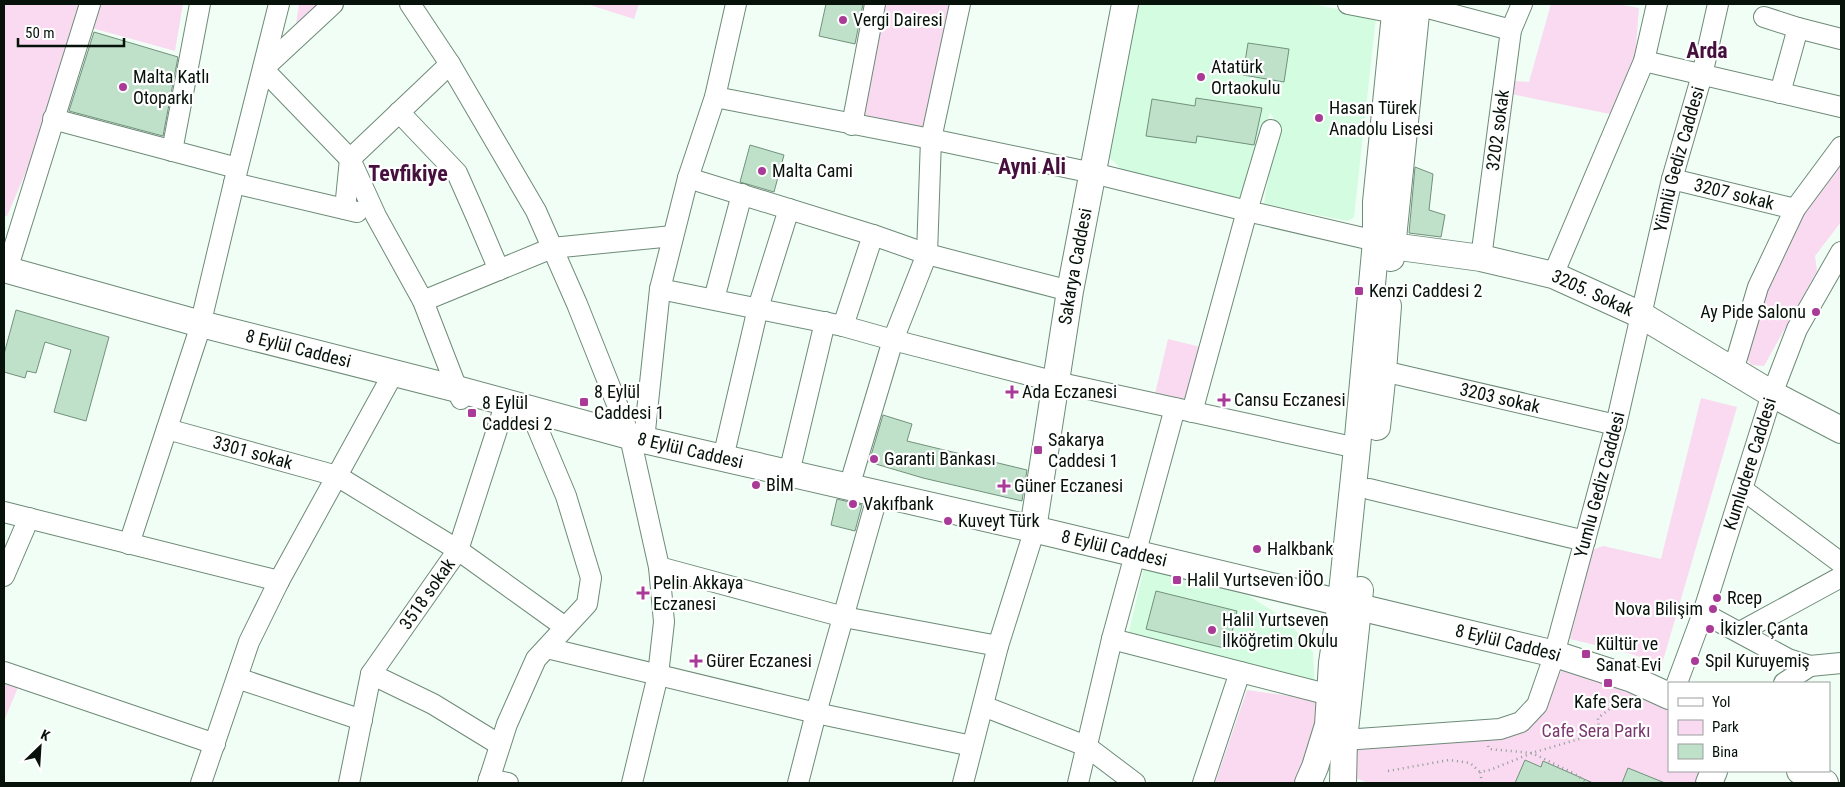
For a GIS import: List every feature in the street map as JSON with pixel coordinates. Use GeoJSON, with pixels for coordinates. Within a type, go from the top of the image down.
{"type":"FeatureCollection","features":[{"type":"Feature","properties":{"kind":"main road","name":"Sakarya Caddesi"},"geometry":{"type":"LineString","coordinates":[[1032,534],[1070,291],[1125,4]]}},
{"type":"Feature","properties":{"kind":"main road"},"geometry":{"type":"LineString","coordinates":[[1384,243],[1383,371],[1369,489],[1349,609],[1332,663],[1328,725],[1312,775],[1346,782],[1344,740],[1349,609],[1357,448],[1384,243],[1407,6]]}},
{"type":"Feature","properties":{"kind":"main road","name":"3205. Sokak"},"geometry":{"type":"LineString","coordinates":[[1384,243],[1481,258],[1553,276],[1641,315],[1772,394],[1841,430]]}},
{"type":"Feature","properties":{"kind":"main road","name":"8 Eylül Caddesi"},"geometry":{"type":"LineString","coordinates":[[5,274],[200,329],[636,442],[723,458],[849,487],[877,498],[1554,658],[1632,679],[1668,696]]}},
{"type":"Feature","properties":{"kind":"main road"},"geometry":{"type":"LineString","coordinates":[[636,442],[877,498]]}},
{"type":"Feature","properties":{"kind":"main road"},"geometry":{"type":"LineString","coordinates":[[1554,658],[1626,683],[1668,704]]}},
{"type":"Feature","properties":{"kind":"main road"},"geometry":{"type":"LineString","coordinates":[[1802,772],[1825,783]]}},
{"type":"Feature","properties":{"kind":"main road"},"geometry":{"type":"LineString","coordinates":[[1821,772],[1841,781]]}},
{"type":"Feature","properties":{"kind":"street"},"geometry":{"type":"LineString","coordinates":[[5,274],[90,4]]}},
{"type":"Feature","properties":{"kind":"street"},"geometry":{"type":"LineString","coordinates":[[172,152],[200,4]]}},
{"type":"Feature","properties":{"kind":"street"},"geometry":{"type":"LineString","coordinates":[[130,544],[200,329],[236,175],[280,4]]}},
{"type":"Feature","properties":{"kind":"street"},"geometry":{"type":"LineString","coordinates":[[263,69],[332,4]]}},
{"type":"Feature","properties":{"kind":"street"},"geometry":{"type":"LineString","coordinates":[[410,4],[450,64],[536,211],[636,442],[659,567],[664,622],[658,675],[632,783]]}},
{"type":"Feature","properties":{"kind":"street"},"geometry":{"type":"LineString","coordinates":[[636,442],[660,289],[688,178],[715,97],[736,4]]}},
{"type":"Feature","properties":{"kind":"street"},"geometry":{"type":"LineString","coordinates":[[852,125],[875,4]]}},
{"type":"Feature","properties":{"kind":"street"},"geometry":{"type":"LineString","coordinates":[[849,487],[893,340],[927,254],[931,139],[960,4]]}},
{"type":"Feature","properties":{"kind":"street"},"geometry":{"type":"LineString","coordinates":[[1348,4],[1407,6],[1511,30]]}},
{"type":"Feature","properties":{"kind":"street","name":"3202 sokak"},"geometry":{"type":"LineString","coordinates":[[1481,258],[1511,30],[1522,4]]}},
{"type":"Feature","properties":{"kind":"street"},"geometry":{"type":"LineString","coordinates":[[1553,276],[1644,61],[1657,4]]}},
{"type":"Feature","properties":{"kind":"street","name":"Yümlü Gediz Caddesi"},"geometry":{"type":"LineString","coordinates":[[1641,315],[1672,179],[1702,75],[1718,4]]}},
{"type":"Feature","properties":{"kind":"street"},"geometry":{"type":"LineString","coordinates":[[1764,17],[1841,39]]}},
{"type":"Feature","properties":{"kind":"street"},"geometry":{"type":"LineString","coordinates":[[1780,93],[1798,28]]}},
{"type":"Feature","properties":{"kind":"street"},"geometry":{"type":"LineString","coordinates":[[1644,61],[1841,107]]}},
{"type":"Feature","properties":{"kind":"street"},"geometry":{"type":"LineString","coordinates":[[345,209],[350,159],[450,64]]}},
{"type":"Feature","properties":{"kind":"street"},"geometry":{"type":"LineString","coordinates":[[263,69],[350,159],[376,216],[423,301],[460,396]]}},
{"type":"Feature","properties":{"kind":"street"},"geometry":{"type":"LineString","coordinates":[[715,97],[1094,173],[1384,243]]}},
{"type":"Feature","properties":{"kind":"street"},"geometry":{"type":"LineString","coordinates":[[399,112],[457,173],[498,270]]}},
{"type":"Feature","properties":{"kind":"street"},"geometry":{"type":"LineString","coordinates":[[54,119],[172,152],[236,175],[345,209],[376,216]]}},
{"type":"Feature","properties":{"kind":"street"},"geometry":{"type":"LineString","coordinates":[[1078,783],[1112,639],[1134,558],[1184,410],[1271,130]]}},
{"type":"Feature","properties":{"kind":"street"},"geometry":{"type":"LineString","coordinates":[[1733,371],[1758,288],[1795,209],[1841,146]]}},
{"type":"Feature","properties":{"kind":"street"},"geometry":{"type":"LineString","coordinates":[[688,178],[873,234],[927,254],[1070,291]]}},
{"type":"Feature","properties":{"kind":"street","name":"3207 sokak"},"geometry":{"type":"LineString","coordinates":[[1672,179],[1795,209]]}},
{"type":"Feature","properties":{"kind":"street"},"geometry":{"type":"LineString","coordinates":[[714,299],[742,194]]}},
{"type":"Feature","properties":{"kind":"street"},"geometry":{"type":"LineString","coordinates":[[723,458],[758,308],[789,209]]}},
{"type":"Feature","properties":{"kind":"street"},"geometry":{"type":"LineString","coordinates":[[789,473],[834,324],[873,234]]}},
{"type":"Feature","properties":{"kind":"street"},"geometry":{"type":"LineString","coordinates":[[423,301],[552,248],[673,236]]}},
{"type":"Feature","properties":{"kind":"street","name":"Kumludere Caddesi"},"geometry":{"type":"LineString","coordinates":[[1677,682],[1703,613],[1772,394],[1797,329],[1840,258]]}},
{"type":"Feature","properties":{"kind":"street"},"geometry":{"type":"LineString","coordinates":[[660,289],[834,324],[1056,382],[1357,448]]}},
{"type":"Feature","properties":{"kind":"street","name":"Yumlu Gediz Caddesi"},"geometry":{"type":"LineString","coordinates":[[1344,740],[1500,729],[1521,722],[1537,705],[1554,658],[1616,425],[1641,315]]}},
{"type":"Feature","properties":{"kind":"street","name":"3203 sokak"},"geometry":{"type":"LineString","coordinates":[[1383,371],[1616,425]]}},
{"type":"Feature","properties":{"kind":"street"},"geometry":{"type":"LineString","coordinates":[[201,783],[249,642],[279,581],[391,379]]}},
{"type":"Feature","properties":{"kind":"street"},"geometry":{"type":"LineString","coordinates":[[495,782],[500,745],[506,724],[536,660],[586,604],[591,578],[566,496],[518,411]]}},
{"type":"Feature","properties":{"kind":"street","name":"3518 sokak"},"geometry":{"type":"LineString","coordinates":[[349,783],[371,674],[458,550],[518,411]]}},
{"type":"Feature","properties":{"kind":"street","name":"3301 sokak"},"geometry":{"type":"LineString","coordinates":[[167,429],[337,476],[458,550],[566,627]]}},
{"type":"Feature","properties":{"kind":"street"},"geometry":{"type":"LineString","coordinates":[[1369,489],[1585,540]]}},
{"type":"Feature","properties":{"kind":"street"},"geometry":{"type":"LineString","coordinates":[[1742,489],[1841,563]]}},
{"type":"Feature","properties":{"kind":"street"},"geometry":{"type":"LineString","coordinates":[[798,783],[877,498]]}},
{"type":"Feature","properties":{"kind":"street"},"geometry":{"type":"LineString","coordinates":[[4,512],[279,581]]}},
{"type":"Feature","properties":{"kind":"street"},"geometry":{"type":"LineString","coordinates":[[4,576],[28,518]]}},
{"type":"Feature","properties":{"kind":"street"},"geometry":{"type":"LineString","coordinates":[[963,783],[998,646],[1032,534]]}},
{"type":"Feature","properties":{"kind":"street"},"geometry":{"type":"LineString","coordinates":[[659,567],[844,617],[998,646]]}},
{"type":"Feature","properties":{"kind":"street"},"geometry":{"type":"LineString","coordinates":[[1740,632],[1841,577]]}},
{"type":"Feature","properties":{"kind":"street"},"geometry":{"type":"LineString","coordinates":[[1703,613],[1788,659],[1810,666],[1841,663]]}},
{"type":"Feature","properties":{"kind":"street"},"geometry":{"type":"LineString","coordinates":[[1112,639],[1330,695]]}},
{"type":"Feature","properties":{"kind":"street"},"geometry":{"type":"LineString","coordinates":[[547,648],[816,713],[972,746]]}},
{"type":"Feature","properties":{"kind":"street"},"geometry":{"type":"LineString","coordinates":[[1786,682],[1810,666]]}},
{"type":"Feature","properties":{"kind":"street"},"geometry":{"type":"LineString","coordinates":[[4,672],[215,744]]}},
{"type":"Feature","properties":{"kind":"street"},"geometry":{"type":"LineString","coordinates":[[1203,783],[1240,672]]}},
{"type":"Feature","properties":{"kind":"street"},"geometry":{"type":"LineString","coordinates":[[371,674],[433,704],[500,745]]}},
{"type":"Feature","properties":{"kind":"street"},"geometry":{"type":"LineString","coordinates":[[237,678],[362,720]]}},
{"type":"Feature","properties":{"kind":"street"},"geometry":{"type":"LineString","coordinates":[[983,706],[1086,746],[1135,783]]}},
{"type":"Feature","properties":{"kind":"path"},"geometry":{"type":"LineString","coordinates":[[1480,772],[1490,770],[1532,753],[1599,733],[1598,718],[1621,700],[1626,683]]}},
{"type":"Feature","properties":{"kind":"path"},"geometry":{"type":"LineString","coordinates":[[1532,753],[1575,774],[1588,783]]}},
{"type":"Feature","properties":{"kind":"path"},"geometry":{"type":"LineString","coordinates":[[1388,771],[1449,760],[1470,763],[1480,772],[1482,783]]}},
{"type":"Feature","properties":{"kind":"shaded area"},"geometry":{"type":"Polygon","coordinates":[[[1137,4],[1312,4],[1376,17],[1354,217],[1348,221],[1264,204],[1277,124],[1270,113],[1242,198],[1125,173],[1107,155],[1137,4]]]}},
{"type":"Feature","properties":{"kind":"shaded area","name":"Halil Yurtseven İlköğretim Okulu"},"geometry":{"type":"Polygon","coordinates":[[[1144,568],[1249,596],[1287,620],[1313,652],[1315,690],[1127,640],[1144,568]]]}},
{"type":"Feature","properties":{"kind":"green space"},"geometry":{"type":"Polygon","coordinates":[[[4,4],[183,4],[175,51],[88,27],[7,216],[4,216],[4,4]]]}},
{"type":"Feature","properties":{"kind":"green space"},"geometry":{"type":"Polygon","coordinates":[[[299,4],[338,4],[291,56],[299,4]]]}},
{"type":"Feature","properties":{"kind":"green space"},"geometry":{"type":"Polygon","coordinates":[[[587,4],[639,4],[634,19],[587,4]]]}},
{"type":"Feature","properties":{"kind":"green space"},"geometry":{"type":"Polygon","coordinates":[[[883,4],[949,4],[924,127],[861,115],[883,4]]]}},
{"type":"Feature","properties":{"kind":"green space"},"geometry":{"type":"Polygon","coordinates":[[[1551,4],[1618,4],[1639,8],[1635,59],[1615,115],[1511,94],[1513,81],[1529,82],[1551,4]]]}},
{"type":"Feature","properties":{"kind":"green space"},"geometry":{"type":"Polygon","coordinates":[[[1841,158],[1841,222],[1815,256],[1817,271],[1764,366],[1751,365],[1744,354],[1765,287],[1800,213],[1841,158]]]}},
{"type":"Feature","properties":{"kind":"green space"},"geometry":{"type":"Polygon","coordinates":[[[1168,339],[1205,348],[1190,402],[1154,398],[1168,339]]]}},
{"type":"Feature","properties":{"kind":"green space"},"geometry":{"type":"Polygon","coordinates":[[[1701,398],[1737,407],[1662,664],[1621,651],[1570,639],[1592,550],[1603,546],[1661,559],[1701,398]]]}},
{"type":"Feature","properties":{"kind":"green space","name":"Cafe Sera Parkı"},"geometry":{"type":"Polygon","coordinates":[[[1563,667],[1625,685],[1668,707],[1668,772],[1702,772],[1697,783],[1368,783],[1356,778],[1354,750],[1511,735],[1547,704],[1563,667]]]}},
{"type":"Feature","properties":{"kind":"green space"},"geometry":{"type":"Polygon","coordinates":[[[4,680],[19,685],[4,721],[4,680]]]}},
{"type":"Feature","properties":{"kind":"green space"},"geometry":{"type":"Polygon","coordinates":[[[1247,690],[1320,700],[1312,747],[1296,783],[1215,783],[1247,690]]]}},
{"type":"Feature","properties":{"kind":"building","name":"Vergi Dairesi"},"geometry":{"type":"Polygon","coordinates":[[[826,4],[863,4],[855,44],[819,36],[826,4]]]}},
{"type":"Feature","properties":{"kind":"building","name":"Malta Katlı Otoparkı"},"geometry":{"type":"Polygon","coordinates":[[[94,32],[178,57],[163,136],[69,111],[94,32]]]}},
{"type":"Feature","properties":{"kind":"building"},"geometry":{"type":"Polygon","coordinates":[[[1248,43],[1289,49],[1284,82],[1243,75],[1248,43]]]}},
{"type":"Feature","properties":{"kind":"building"},"geometry":{"type":"Polygon","coordinates":[[[1196,98],[1262,108],[1254,145],[1197,136],[1196,143],[1146,136],[1152,99],[1195,106],[1196,98]]]}},
{"type":"Feature","properties":{"kind":"building","name":"Malta Cami"},"geometry":{"type":"Polygon","coordinates":[[[750,145],[784,155],[774,192],[740,182],[750,145]]]}},
{"type":"Feature","properties":{"kind":"building"},"geometry":{"type":"Polygon","coordinates":[[[1415,167],[1433,174],[1429,210],[1445,215],[1441,237],[1409,233],[1415,167]]]}},
{"type":"Feature","properties":{"kind":"building"},"geometry":{"type":"Polygon","coordinates":[[[16,310],[109,337],[86,421],[54,412],[71,350],[45,342],[36,373],[27,371],[25,378],[4,372],[4,354],[16,310]]]}},
{"type":"Feature","properties":{"kind":"building"},"geometry":{"type":"Polygon","coordinates":[[[883,415],[912,424],[907,441],[1027,470],[1022,501],[923,478],[869,462],[883,415]]]}},
{"type":"Feature","properties":{"kind":"building"},"geometry":{"type":"Polygon","coordinates":[[[837,499],[862,505],[855,531],[831,525],[837,499]]]}},
{"type":"Feature","properties":{"kind":"building"},"geometry":{"type":"Polygon","coordinates":[[[1156,591],[1237,611],[1228,649],[1146,629],[1156,591]]]}},
{"type":"Feature","properties":{"kind":"building"},"geometry":{"type":"Polygon","coordinates":[[[1525,760],[1541,767],[1543,761],[1593,783],[1515,783],[1525,760]]]}},
{"type":"Feature","properties":{"kind":"building"},"geometry":{"type":"Polygon","coordinates":[[[1628,768],[1665,783],[1622,783],[1628,768]]]}},
{"type":"Feature","properties":{"kind":"place","name":"Vergi Dairesi"},"geometry":{"type":"Point","coordinates":[843,20]}},
{"type":"Feature","properties":{"kind":"place","name":"Atatürk Ortaokulu"},"geometry":{"type":"Point","coordinates":[1201,77]}},
{"type":"Feature","properties":{"kind":"place","name":"Malta Katlı Otoparkı"},"geometry":{"type":"Point","coordinates":[123,87]}},
{"type":"Feature","properties":{"kind":"place","name":"Hasan Türek Anadolu Lisesi"},"geometry":{"type":"Point","coordinates":[1319,118]}},
{"type":"Feature","properties":{"kind":"place","name":"Malta Cami"},"geometry":{"type":"Point","coordinates":[762,171]}},
{"type":"Feature","properties":{"kind":"place","name":"Kenzi Caddesi 2"},"geometry":{"type":"Point","coordinates":[1359,291]}},
{"type":"Feature","properties":{"kind":"place","name":"Ay Pide Salonu"},"geometry":{"type":"Point","coordinates":[1816,312]}},
{"type":"Feature","properties":{"kind":"place","name":"Ada Eczanesi"},"geometry":{"type":"Point","coordinates":[1012,392]}},
{"type":"Feature","properties":{"kind":"place","name":"Cansu Eczanesi"},"geometry":{"type":"Point","coordinates":[1224,400]}},
{"type":"Feature","properties":{"kind":"place","name":"8 Eylül Caddesi 1"},"geometry":{"type":"Point","coordinates":[584,402]}},
{"type":"Feature","properties":{"kind":"place","name":"8 Eylül Caddesi 2"},"geometry":{"type":"Point","coordinates":[472,413]}},
{"type":"Feature","properties":{"kind":"place","name":"Sakarya Caddesi 1"},"geometry":{"type":"Point","coordinates":[1038,450]}},
{"type":"Feature","properties":{"kind":"place","name":"Garanti Bankası"},"geometry":{"type":"Point","coordinates":[874,459]}},
{"type":"Feature","properties":{"kind":"place","name":"BİM"},"geometry":{"type":"Point","coordinates":[756,485]}},
{"type":"Feature","properties":{"kind":"place","name":"Güner Eczanesi"},"geometry":{"type":"Point","coordinates":[1004,486]}},
{"type":"Feature","properties":{"kind":"place","name":"Vakıfbank"},"geometry":{"type":"Point","coordinates":[853,504]}},
{"type":"Feature","properties":{"kind":"place","name":"Kuveyt Türk"},"geometry":{"type":"Point","coordinates":[948,521]}},
{"type":"Feature","properties":{"kind":"place","name":"Halkbank"},"geometry":{"type":"Point","coordinates":[1257,549]}},
{"type":"Feature","properties":{"kind":"place","name":"Halil Yurtseven İÖO"},"geometry":{"type":"Point","coordinates":[1177,580]}},
{"type":"Feature","properties":{"kind":"place","name":"Pelin Akkaya Eczanesi"},"geometry":{"type":"Point","coordinates":[643,593]}},
{"type":"Feature","properties":{"kind":"place","name":"Rcep"},"geometry":{"type":"Point","coordinates":[1717,598]}},
{"type":"Feature","properties":{"kind":"place","name":"Nova Bilişim"},"geometry":{"type":"Point","coordinates":[1713,609]}},
{"type":"Feature","properties":{"kind":"place","name":"İkizler Çanta"},"geometry":{"type":"Point","coordinates":[1710,629]}},
{"type":"Feature","properties":{"kind":"place","name":"Halil Yurtseven İlköğretim Okulu"},"geometry":{"type":"Point","coordinates":[1212,630]}},
{"type":"Feature","properties":{"kind":"place","name":"Kültür ve Sanat Evi"},"geometry":{"type":"Point","coordinates":[1586,654]}},
{"type":"Feature","properties":{"kind":"place","name":"Gürer Eczanesi"},"geometry":{"type":"Point","coordinates":[696,661]}},
{"type":"Feature","properties":{"kind":"place","name":"Spil Kuruyemiş"},"geometry":{"type":"Point","coordinates":[1695,661]}},
{"type":"Feature","properties":{"kind":"place","name":"Kafe Sera"},"geometry":{"type":"Point","coordinates":[1608,683]}},
{"type":"Feature","properties":{"kind":"district","name":"Arda"},"geometry":{"type":"Point","coordinates":[1707,50]}},
{"type":"Feature","properties":{"kind":"district","name":"Ayni Ali"},"geometry":{"type":"Point","coordinates":[1032,166]}},
{"type":"Feature","properties":{"kind":"district","name":"Tevfikiye"},"geometry":{"type":"Point","coordinates":[408,173]}}]}
